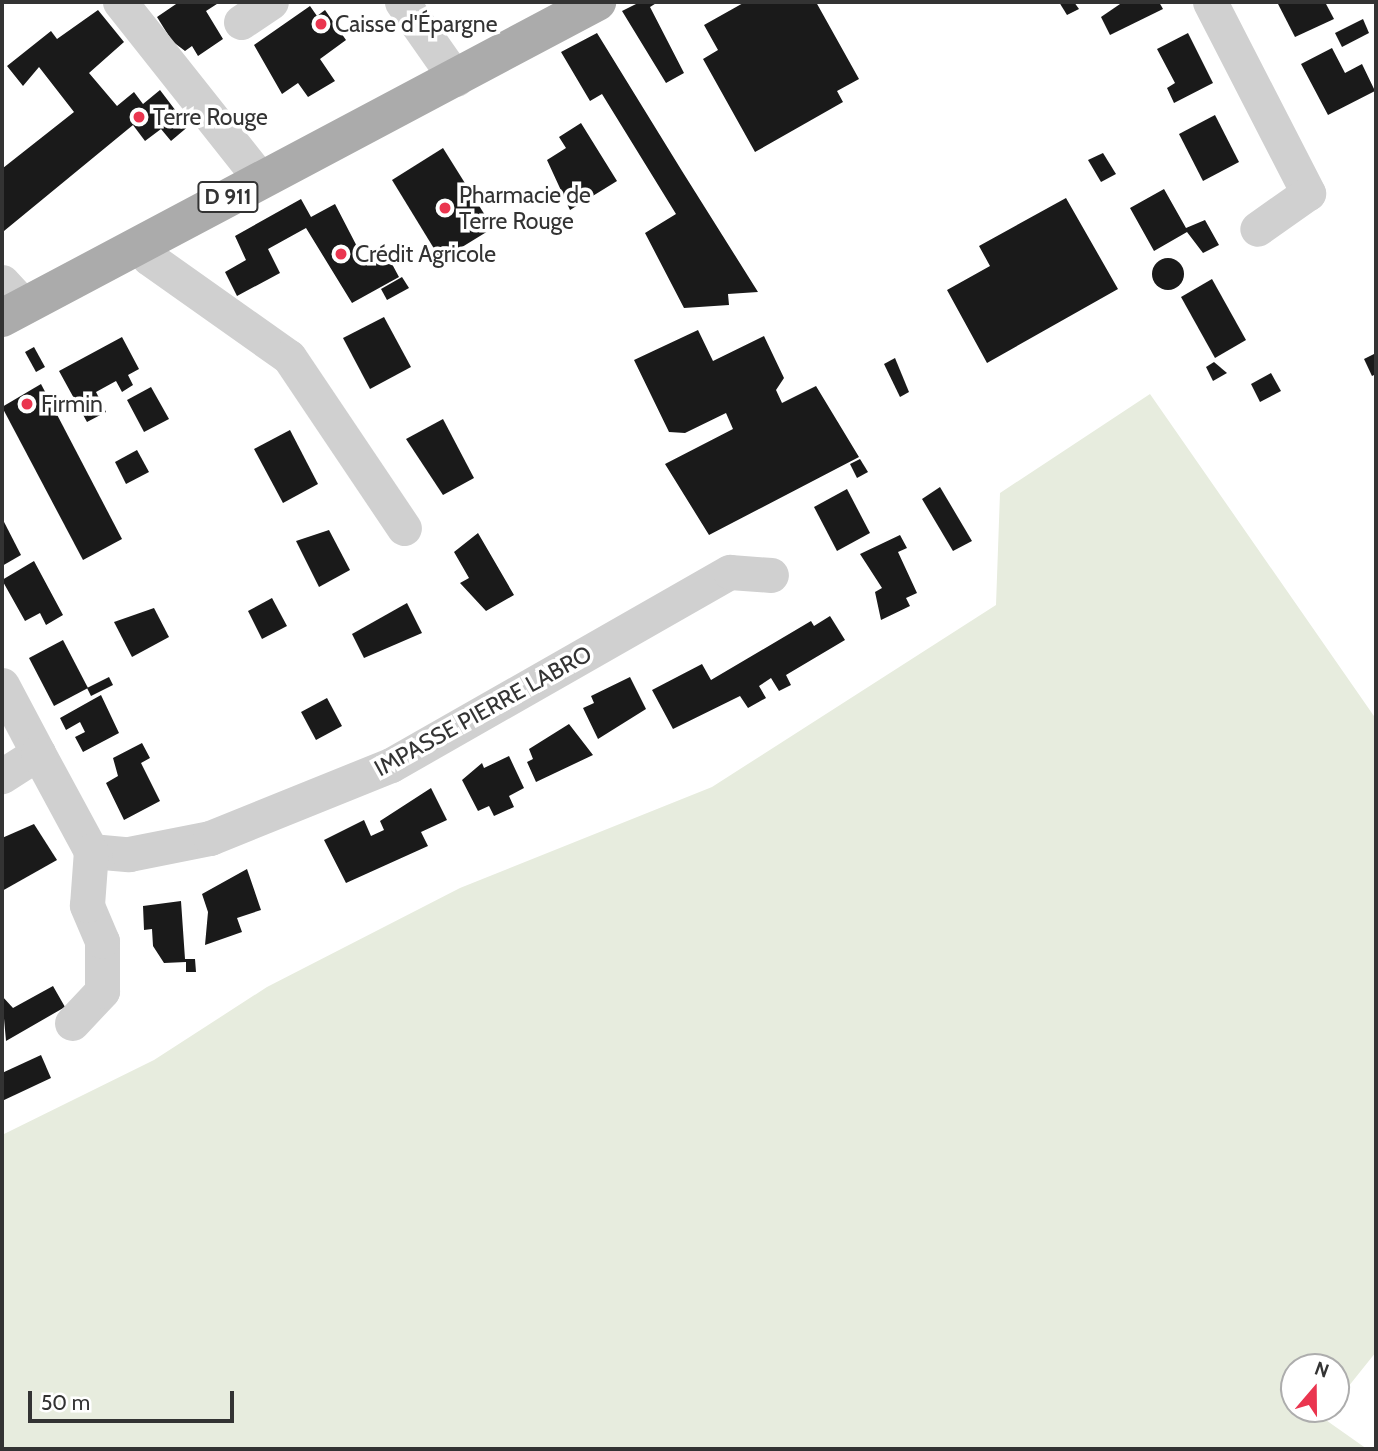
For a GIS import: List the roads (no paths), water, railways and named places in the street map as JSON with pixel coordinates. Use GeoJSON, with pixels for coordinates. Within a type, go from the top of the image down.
{"type":"FeatureCollection","features":[{"type":"Feature","properties":{"kind":"main road","name":"D 911"},"geometry":{"type":"LineString","coordinates":[[9,302],[141,244],[597,2]]}},
{"type":"Feature","properties":{"kind":"street"},"geometry":{"type":"LineString","coordinates":[[120,2],[261,180]]}},
{"type":"Feature","properties":{"kind":"street"},"geometry":{"type":"LineString","coordinates":[[241,22],[271,2]]}},
{"type":"Feature","properties":{"kind":"street"},"geometry":{"type":"LineString","coordinates":[[402,2],[456,79]]}},
{"type":"Feature","properties":{"kind":"street"},"geometry":{"type":"LineString","coordinates":[[1210,2],[1308,193],[1257,229]]}},
{"type":"Feature","properties":{"kind":"street"},"geometry":{"type":"LineString","coordinates":[[141,244],[149,258],[289,357],[404,528]]}},
{"type":"Feature","properties":{"kind":"street","name":"IMPASSE PIERRE LABRO"},"geometry":{"type":"LineString","coordinates":[[91,851],[129,854],[210,838],[249,823],[391,765],[730,572],[771,575]]}},
{"type":"Feature","properties":{"kind":"street"},"geometry":{"type":"LineString","coordinates":[[2,685],[91,851],[87,905],[102,941],[102,991],[72,1023]]}},
{"type":"Feature","properties":{"kind":"street"},"geometry":{"type":"LineString","coordinates":[[2,776],[38,753]]}},
{"type":"Feature","properties":{"kind":"place","name":"Caisse d'Épargne"},"geometry":{"type":"Point","coordinates":[321,24]}},
{"type":"Feature","properties":{"kind":"place","name":"Terre Rouge"},"geometry":{"type":"Point","coordinates":[139,117]}},
{"type":"Feature","properties":{"kind":"place","name":"Pharmacie de Terre Rouge"},"geometry":{"type":"Point","coordinates":[445,208]}},
{"type":"Feature","properties":{"kind":"place","name":"Crédit Agricole"},"geometry":{"type":"Point","coordinates":[341,254]}},
{"type":"Feature","properties":{"kind":"place","name":"Firmin"},"geometry":{"type":"Point","coordinates":[27,404]}}]}
